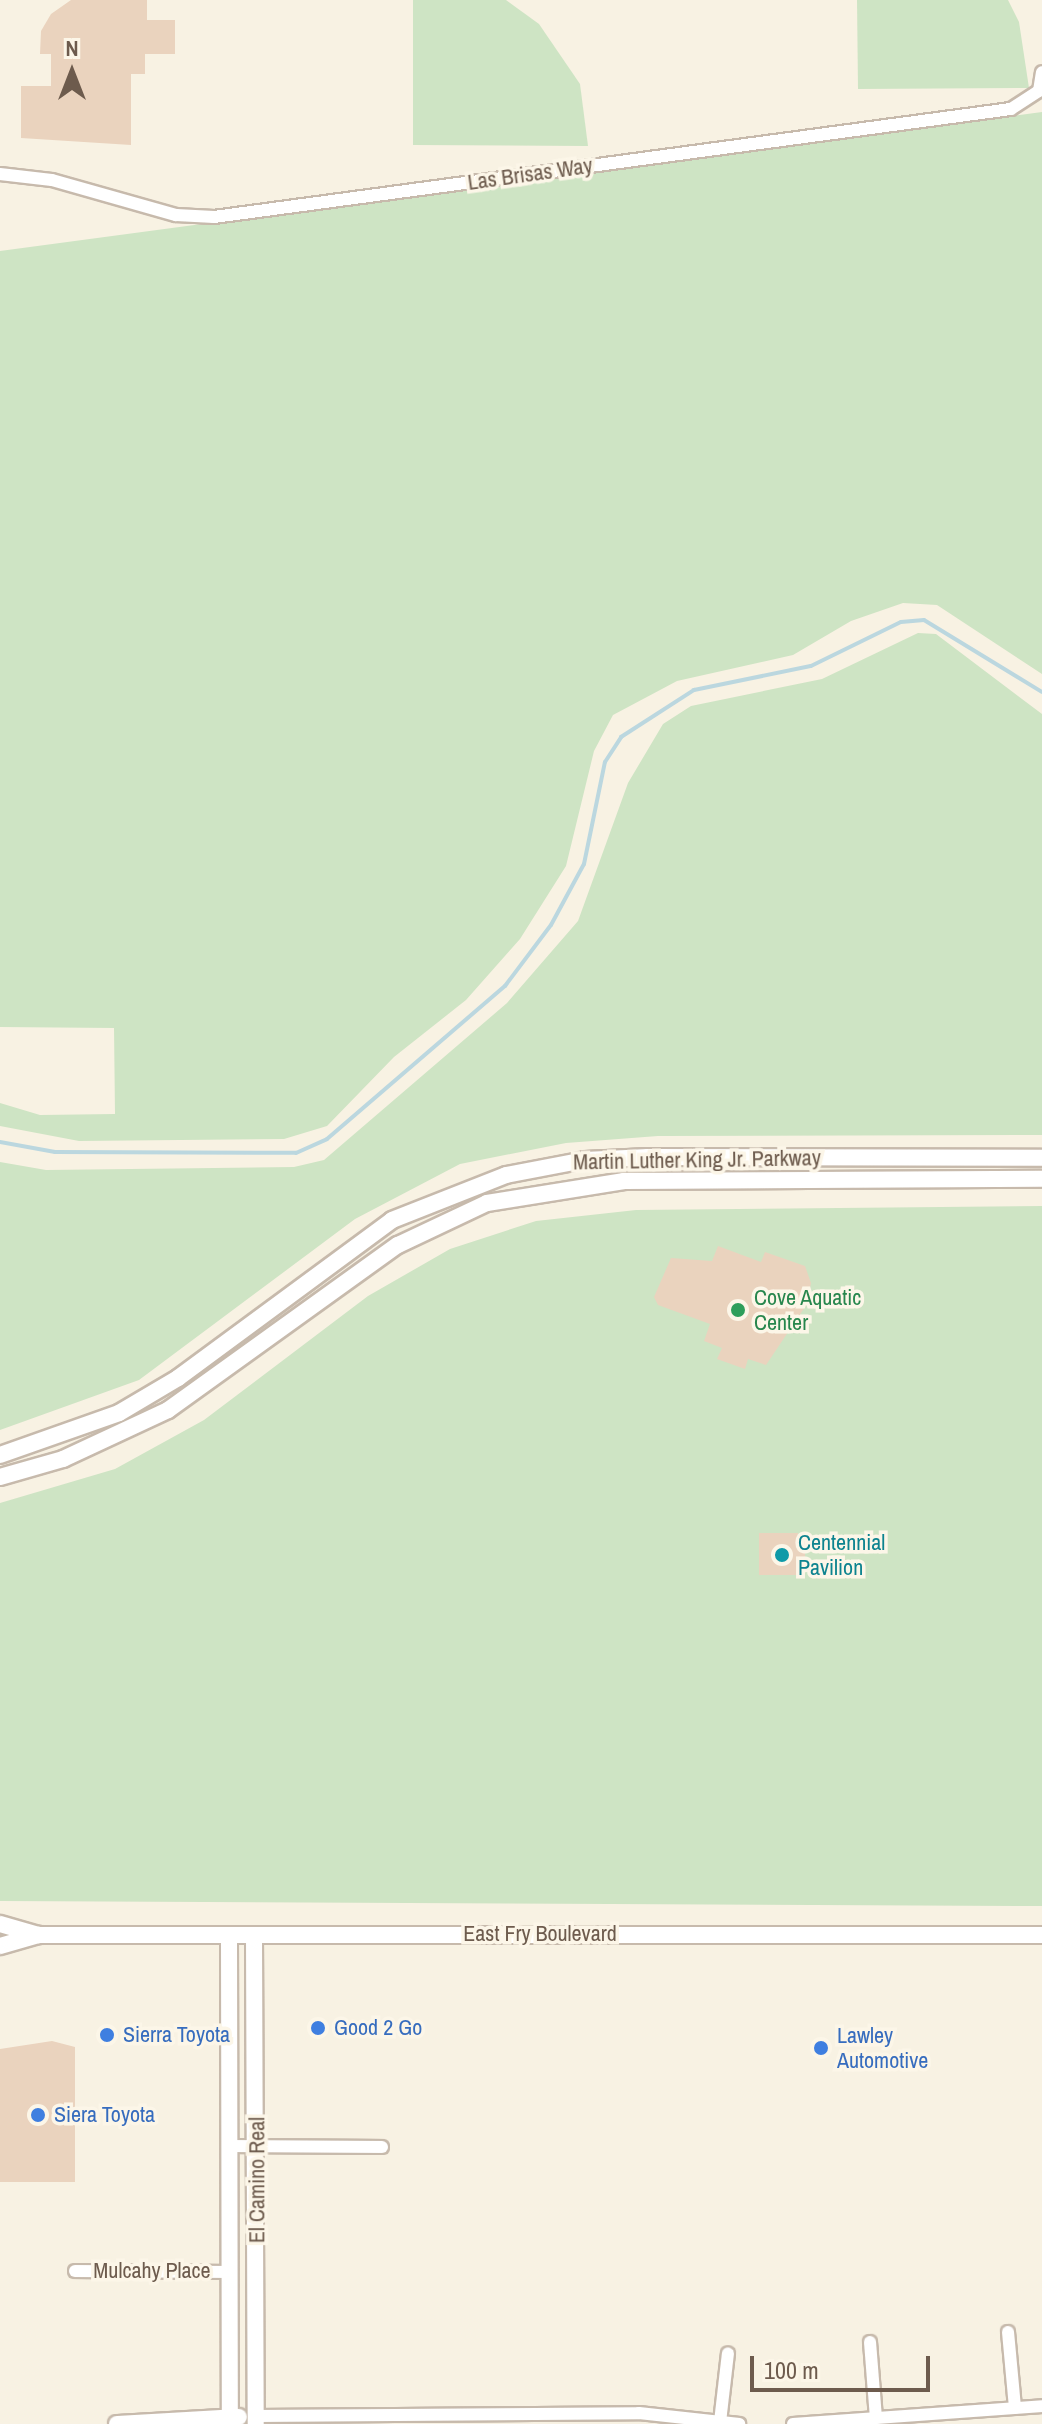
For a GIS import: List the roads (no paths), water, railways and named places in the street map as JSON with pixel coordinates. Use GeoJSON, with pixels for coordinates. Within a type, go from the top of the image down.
{"type":"FeatureCollection","features":[{"type":"Feature","properties":{"kind":"street","name":"Las Brisas Way"},"geometry":{"type":"LineString","coordinates":[[0,174],[52,180],[148,209],[214,217],[1011,109],[1039,91],[1042,72]]}},
{"type":"Feature","properties":{"kind":"street","name":"Martin Luther King Jr. Parkway"},"geometry":{"type":"LineString","coordinates":[[0,1455],[119,1413],[178,1378],[392,1220],[506,1175],[585,1160],[648,1157],[1042,1158]]}},
{"type":"Feature","properties":{"kind":"street","name":"Martin Luther King Jr. Parkway"},"geometry":{"type":"LineString","coordinates":[[0,1477],[107,1441],[168,1410],[398,1245],[487,1203],[624,1181],[1042,1179]]}},
{"type":"Feature","properties":{"kind":"street","name":"East Fry Boulevard"},"geometry":{"type":"LineString","coordinates":[[0,1924],[38,1935],[1042,1935]]}},
{"type":"Feature","properties":{"kind":"street","name":"East Fry Boulevard"},"geometry":{"type":"LineString","coordinates":[[0,1946],[38,1935]]}},
{"type":"Feature","properties":{"kind":"street","name":"El Camino Real"},"geometry":{"type":"LineString","coordinates":[[229,1935],[230,2420]]}},
{"type":"Feature","properties":{"kind":"street","name":"El Camino Real"},"geometry":{"type":"LineString","coordinates":[[254,1935],[256,2420]]}},
{"type":"Feature","properties":{"kind":"street"},"geometry":{"type":"LineString","coordinates":[[231,2146],[382,2147]]}},
{"type":"Feature","properties":{"kind":"street","name":"Mulcahy Place"},"geometry":{"type":"LineString","coordinates":[[75,2271],[230,2272]]}},
{"type":"Feature","properties":{"kind":"street"},"geometry":{"type":"LineString","coordinates":[[1008,2332],[1015,2408]]}},
{"type":"Feature","properties":{"kind":"street"},"geometry":{"type":"LineString","coordinates":[[870,2342],[876,2418]]}},
{"type":"Feature","properties":{"kind":"street"},"geometry":{"type":"LineString","coordinates":[[720,2422],[728,2353]]}},
{"type":"Feature","properties":{"kind":"street"},"geometry":{"type":"LineString","coordinates":[[793,2424],[1042,2406]]}},
{"type":"Feature","properties":{"kind":"street"},"geometry":{"type":"LineString","coordinates":[[117,2424],[639,2413],[739,2424]]}},
{"type":"Feature","properties":{"kind":"waterway"},"geometry":{"type":"LineString","coordinates":[[0,1142],[55,1152],[296,1153],[327,1139],[505,986],[551,925],[584,864],[605,762],[621,737],[694,690],[811,666],[901,622],[924,620],[1042,692]]}},
{"type":"Feature","properties":{"kind":"place","name":"Cove Aquatic Center"},"geometry":{"type":"Point","coordinates":[738,1310]}},
{"type":"Feature","properties":{"kind":"place","name":"Centennial Pavilion"},"geometry":{"type":"Point","coordinates":[782,1555]}},
{"type":"Feature","properties":{"kind":"place","name":"Good 2 Go"},"geometry":{"type":"Point","coordinates":[318,2028]}},
{"type":"Feature","properties":{"kind":"place","name":"Sierra Toyota"},"geometry":{"type":"Point","coordinates":[107,2035]}},
{"type":"Feature","properties":{"kind":"place","name":"Lawley Automotive"},"geometry":{"type":"Point","coordinates":[821,2048]}},
{"type":"Feature","properties":{"kind":"place","name":"Siera Toyota"},"geometry":{"type":"Point","coordinates":[38,2115]}}]}
